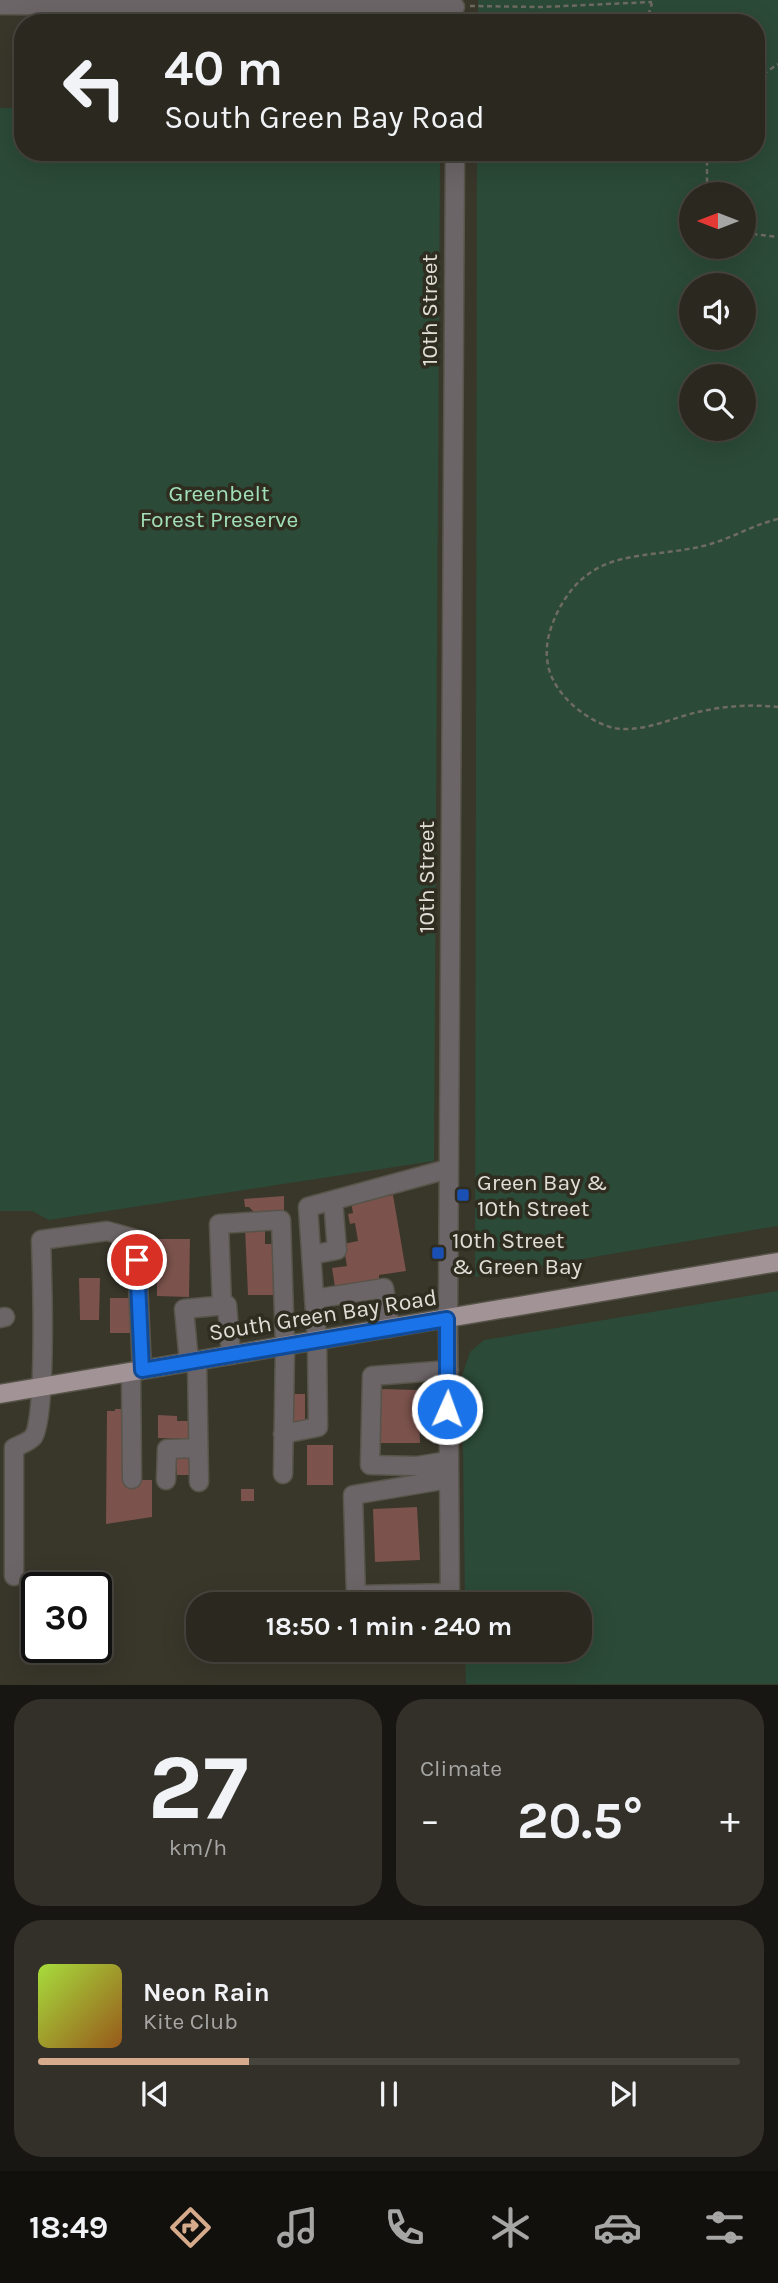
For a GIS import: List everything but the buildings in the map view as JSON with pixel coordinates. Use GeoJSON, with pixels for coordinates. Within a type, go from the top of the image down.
{"type":"FeatureCollection","features":[{"type":"Feature","properties":{"kind":"main road","name":"South Green Bay Road"},"geometry":{"type":"LineString","coordinates":[[0,1394],[778,1262]]}},
{"type":"Feature","properties":{"kind":"street"},"geometry":{"type":"LineString","coordinates":[[0,5],[52,9],[255,3],[458,11]]}},
{"type":"Feature","properties":{"kind":"street","name":"10th Street"},"geometry":{"type":"LineString","coordinates":[[448,1470],[354,1495],[356,1595],[450,1597],[447,1319],[455,161]]}},
{"type":"Feature","properties":{"kind":"street"},"geometry":{"type":"LineString","coordinates":[[283,1434],[318,1427],[317,1341],[307,1207],[448,1169]]}},
{"type":"Feature","properties":{"kind":"street"},"geometry":{"type":"LineString","coordinates":[[311,1255],[337,1250],[333,1200]]}},
{"type":"Feature","properties":{"kind":"street"},"geometry":{"type":"LineString","coordinates":[[222,1306],[219,1224],[281,1220],[285,1346],[283,1474]]}},
{"type":"Feature","properties":{"kind":"street"},"geometry":{"type":"LineString","coordinates":[[14,1576],[14,1448],[33,1437],[38,1425],[42,1387],[41,1240],[107,1231],[135,1238],[136,1371],[132,1479]]}},
{"type":"Feature","properties":{"kind":"street"},"geometry":{"type":"LineString","coordinates":[[314,1298],[384,1288],[390,1328]]}},
{"type":"Feature","properties":{"kind":"street"},"geometry":{"type":"LineString","coordinates":[[199,1482],[193,1361],[184,1309],[227,1306],[231,1355]]}},
{"type":"Feature","properties":{"kind":"street"},"geometry":{"type":"LineString","coordinates":[[448,1470],[370,1465],[372,1376],[449,1370]]}},
{"type":"Feature","properties":{"kind":"street"},"geometry":{"type":"LineString","coordinates":[[166,1480],[167,1449],[198,1448]]}},
{"type":"Feature","properties":{"kind":"path"},"geometry":{"type":"LineString","coordinates":[[458,11],[467,5],[542,7],[652,1]]}},
{"type":"Feature","properties":{"kind":"path"},"geometry":{"type":"LineString","coordinates":[[707,161],[707,182]]}},
{"type":"Feature","properties":{"kind":"path"},"geometry":{"type":"LineString","coordinates":[[756,234],[778,237]]}},
{"type":"Feature","properties":{"kind":"path"},"geometry":{"type":"LineString","coordinates":[[778,519],[724,541],[611,561],[589,572],[574,586],[553,620],[547,641],[547,658],[555,686],[584,713],[612,727],[637,727],[716,708],[752,705],[778,707]]}},
{"type":"Feature","properties":{"kind":"green space"},"geometry":{"type":"Polygon","coordinates":[[[478,0],[778,0],[778,1226],[475,1277],[477,161],[765,161],[765,14],[478,14],[478,0]]]}},
{"type":"Feature","properties":{"kind":"green space","name":"Greenbelt Forest Preserve"},"geometry":{"type":"Polygon","coordinates":[[[0,108],[14,108],[14,161],[440,161],[434,1161],[49,1220],[32,1211],[0,1211],[0,108]]]}},
{"type":"Feature","properties":{"kind":"green space"},"geometry":{"type":"Polygon","coordinates":[[[778,1291],[778,1684],[466,1684],[465,1662],[592,1662],[592,1592],[465,1592],[462,1376],[470,1352],[484,1340],[778,1291]]]}},
{"type":"Feature","properties":{"kind":"place","name":"Green Bay & 10th Street"},"geometry":{"type":"Point","coordinates":[463,1195]}},
{"type":"Feature","properties":{"kind":"place","name":"10th Street & Green Bay"},"geometry":{"type":"Point","coordinates":[438,1253]}},
{"type":"Feature","properties":{"kind":"route"},"geometry":{"type":"LineString","coordinates":[[137,1260],[142,1370],[447,1319],[447,1409]]}}]}
